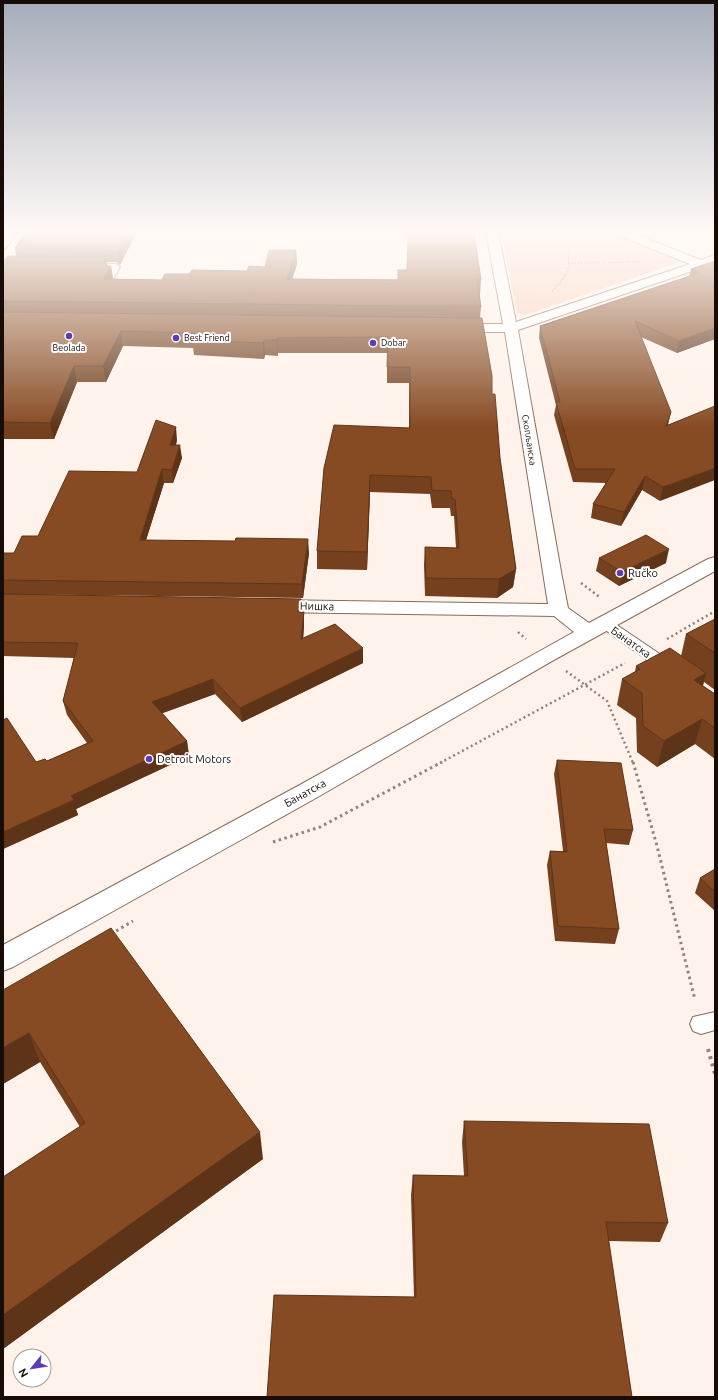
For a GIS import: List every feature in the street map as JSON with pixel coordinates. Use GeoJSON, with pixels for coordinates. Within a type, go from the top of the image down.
{"type":"FeatureCollection","features":[{"type":"Feature","properties":{"kind":"street","name":"Скопљанска"},"geometry":{"type":"LineString","coordinates":[[505,297],[552,577],[559,610]]}},
{"type":"Feature","properties":{"kind":"street"},"geometry":{"type":"LineString","coordinates":[[436,328],[511,328],[603,297]]}},
{"type":"Feature","properties":{"kind":"street","name":"Банатска"},"geometry":{"type":"LineString","coordinates":[[3,959],[307,792],[545,656],[715,563]]}},
{"type":"Feature","properties":{"kind":"street","name":"Нишка"},"geometry":{"type":"LineString","coordinates":[[249,605],[559,610]]}},
{"type":"Feature","properties":{"kind":"street"},"geometry":{"type":"LineString","coordinates":[[559,610],[566,617],[598,628]]}},
{"type":"Feature","properties":{"kind":"lane","name":"Банатска"},"geometry":{"type":"LineString","coordinates":[[598,628],[645,652],[683,678]]}},
{"type":"Feature","properties":{"kind":"path"},"geometry":{"type":"LineString","coordinates":[[552,577],[571,575],[602,599]]}},
{"type":"Feature","properties":{"kind":"path"},"geometry":{"type":"LineString","coordinates":[[272,843],[320,827],[585,686],[715,611]]}},
{"type":"Feature","properties":{"kind":"path"},"geometry":{"type":"LineString","coordinates":[[545,656],[607,701],[633,762],[708,1022],[715,1074]]}},
{"type":"Feature","properties":{"kind":"path"},"geometry":{"type":"LineString","coordinates":[[107,936],[134,921]]}},
{"type":"Feature","properties":{"kind":"shaded area"},"geometry":{"type":"Polygon","coordinates":[[[514,297],[577,297],[525,315],[517,313],[514,297]]]}},
{"type":"Feature","properties":{"kind":"building"},"geometry":{"type":"Polygon","coordinates":[[[3,297],[480,297],[481,307],[3,301],[3,297]]]}},
{"type":"Feature","properties":{"kind":"building"},"geometry":{"type":"Polygon","coordinates":[[[626,297],[715,297],[715,328],[679,341],[635,321],[671,412],[666,426],[715,406],[715,468],[663,487],[645,476],[624,512],[593,504],[615,469],[575,469],[556,402],[560,402],[540,326],[626,297]]]}},
{"type":"Feature","properties":{"kind":"building"},"geometry":{"type":"Polygon","coordinates":[[[3,312],[482,318],[492,376],[492,394],[495,394],[500,458],[516,569],[499,579],[426,578],[425,547],[459,548],[455,499],[452,499],[451,491],[432,490],[431,477],[370,475],[367,552],[317,551],[324,468],[334,425],[410,428],[410,367],[387,367],[388,337],[278,338],[277,340],[264,340],[263,343],[193,340],[195,333],[121,331],[103,366],[74,366],[50,423],[3,422],[3,312]]]}},
{"type":"Feature","properties":{"kind":"building"},"geometry":{"type":"Polygon","coordinates":[[[156,420],[176,427],[170,445],[180,445],[172,470],[162,469],[140,540],[235,541],[236,538],[308,539],[302,584],[3,580],[3,553],[14,553],[22,536],[38,536],[69,471],[137,472],[156,420]]]}},
{"type":"Feature","properties":{"kind":"building"},"geometry":{"type":"Polygon","coordinates":[[[646,535],[669,549],[622,572],[599,558],[646,535]]]}},
{"type":"Feature","properties":{"kind":"building"},"geometry":{"type":"Polygon","coordinates":[[[3,594],[301,599],[299,612],[304,612],[301,639],[335,624],[363,648],[240,708],[213,679],[152,702],[187,741],[71,796],[74,800],[3,832],[3,720],[7,718],[36,762],[45,759],[47,761],[93,741],[63,701],[78,643],[3,642],[3,594]]]}},
{"type":"Feature","properties":{"kind":"building"},"geometry":{"type":"Polygon","coordinates":[[[715,619],[715,653],[686,634],[715,619]]]}},
{"type":"Feature","properties":{"kind":"building"},"geometry":{"type":"Polygon","coordinates":[[[670,648],[706,673],[694,680],[715,694],[715,728],[702,719],[664,741],[643,726],[642,693],[622,679],[640,669],[636,666],[670,648]]]}},
{"type":"Feature","properties":{"kind":"building"},"geometry":{"type":"Polygon","coordinates":[[[557,760],[621,763],[633,830],[604,829],[619,929],[558,926],[550,851],[567,852],[557,760]]]}},
{"type":"Feature","properties":{"kind":"building"},"geometry":{"type":"Polygon","coordinates":[[[715,869],[715,892],[700,878],[715,869]]]}},
{"type":"Feature","properties":{"kind":"building"},"geometry":{"type":"Polygon","coordinates":[[[111,928],[260,1132],[3,1315],[3,1177],[85,1123],[29,1033],[3,1048],[3,990],[111,928]]]}},
{"type":"Feature","properties":{"kind":"building"},"geometry":{"type":"Polygon","coordinates":[[[464,1121],[649,1124],[668,1223],[606,1222],[632,1397],[267,1397],[274,1295],[416,1297],[413,1175],[468,1176],[464,1121]]]}},
{"type":"Feature","properties":{"kind":"place","name":"Beolada"},"geometry":{"type":"Point","coordinates":[69,336]}},
{"type":"Feature","properties":{"kind":"place","name":"Best Friend"},"geometry":{"type":"Point","coordinates":[176,338]}},
{"type":"Feature","properties":{"kind":"place","name":"Dobar"},"geometry":{"type":"Point","coordinates":[373,343]}},
{"type":"Feature","properties":{"kind":"place","name":"Ručko"},"geometry":{"type":"Point","coordinates":[620,573]}},
{"type":"Feature","properties":{"kind":"place","name":"Detroit Motors"},"geometry":{"type":"Point","coordinates":[149,759]}}]}
